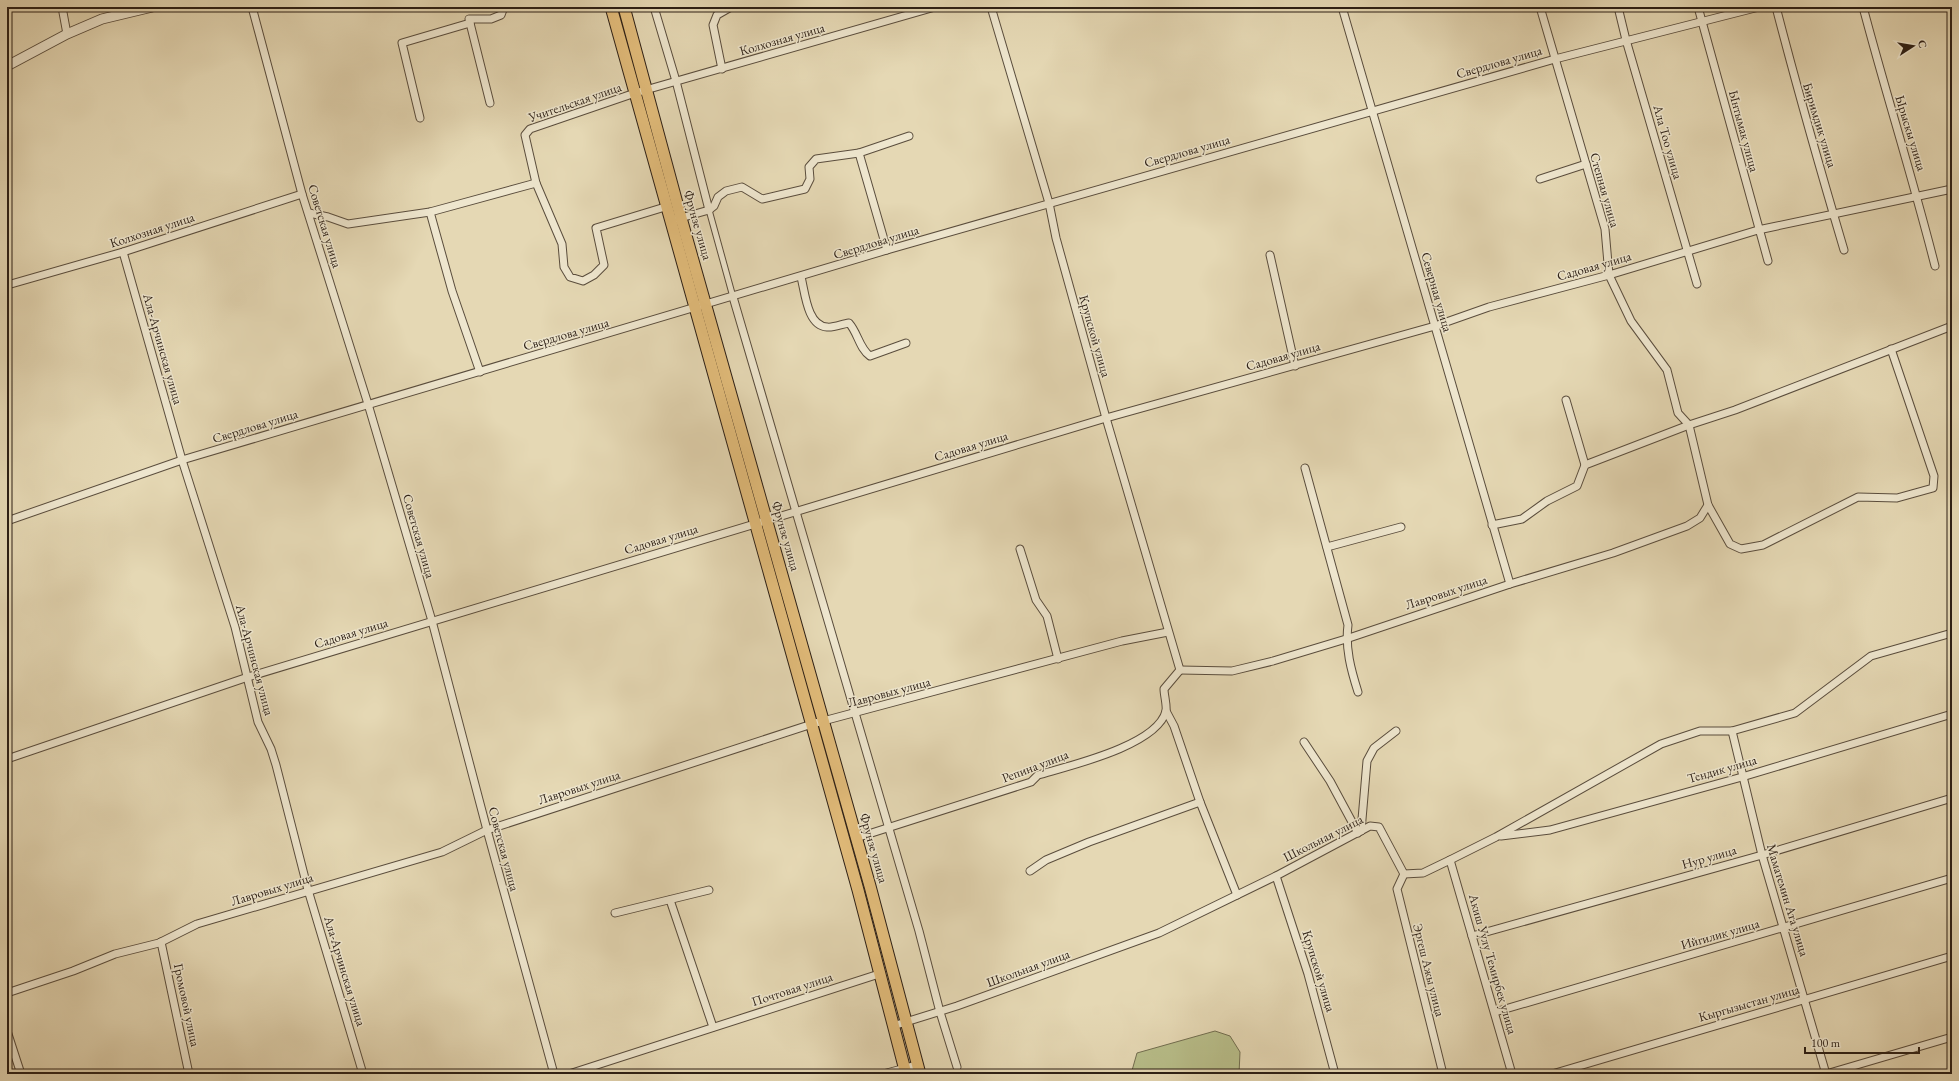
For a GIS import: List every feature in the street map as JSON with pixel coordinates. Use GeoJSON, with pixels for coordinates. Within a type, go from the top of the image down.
{"type":"FeatureCollection","features":[{"type":"Feature","properties":{"kind":"main road","name":"Фрунзе улица"},"geometry":{"type":"LineString","coordinates":[[611,7],[665,207],[812,724],[905,1071]]}},
{"type":"Feature","properties":{"kind":"main road","name":"Фрунзе улица"},"geometry":{"type":"LineString","coordinates":[[624,7],[681,218],[824,721],[918,1069]]}},
{"type":"Feature","properties":{"kind":"street"},"geometry":{"type":"LineString","coordinates":[[62,7],[67,34]]}},
{"type":"Feature","properties":{"kind":"street"},"geometry":{"type":"LineString","coordinates":[[7,66],[67,34],[102,19],[152,7]]}},
{"type":"Feature","properties":{"kind":"street","name":"Советская улица"},"geometry":{"type":"LineString","coordinates":[[252,7],[302,194],[368,404],[432,621],[487,830],[554,1074]]}},
{"type":"Feature","properties":{"kind":"street"},"geometry":{"type":"LineString","coordinates":[[490,103],[469,19],[491,19],[502,15],[504,7]]}},
{"type":"Feature","properties":{"kind":"street"},"geometry":{"type":"LineString","coordinates":[[654,7],[676,81],[733,297],[919,931],[940,1012],[957,1067]]}},
{"type":"Feature","properties":{"kind":"street"},"geometry":{"type":"LineString","coordinates":[[722,69],[713,25],[717,15],[731,7]]}},
{"type":"Feature","properties":{"kind":"street","name":"Колхозная улица"},"geometry":{"type":"LineString","coordinates":[[635,93],[935,7]]}},
{"type":"Feature","properties":{"kind":"street","name":"Крупской улица"},"geometry":{"type":"LineString","coordinates":[[991,7],[1049,203],[1056,238],[1106,418],[1180,670]]}},
{"type":"Feature","properties":{"kind":"street","name":"Северная улица"},"geometry":{"type":"LineString","coordinates":[[1342,7],[1510,584]]}},
{"type":"Feature","properties":{"kind":"street","name":"Степная улица"},"geometry":{"type":"LineString","coordinates":[[1540,7],[1605,229],[1609,275],[1631,321],[1667,370],[1678,413],[1689,425],[1708,505],[1730,544],[1741,549],[1762,545],[1858,496],[1897,498],[1933,488],[1934,476],[1891,349]]}},
{"type":"Feature","properties":{"kind":"street","name":"Ала Тоо улица"},"geometry":{"type":"LineString","coordinates":[[1618,7],[1626,40],[1687,251],[1698,284]]}},
{"type":"Feature","properties":{"kind":"street","name":"Ынтымак улица"},"geometry":{"type":"LineString","coordinates":[[1698,7],[1758,230],[1768,261]]}},
{"type":"Feature","properties":{"kind":"street","name":"Свердлова улица"},"geometry":{"type":"LineString","coordinates":[[7,521],[182,460],[368,404],[706,306],[887,250],[1555,59],[1701,20],[1759,7]]}},
{"type":"Feature","properties":{"kind":"street","name":"Биримдик улица"},"geometry":{"type":"LineString","coordinates":[[1776,7],[1794,80],[1815,146],[1844,250]]}},
{"type":"Feature","properties":{"kind":"street","name":"Ырыскы улица"},"geometry":{"type":"LineString","coordinates":[[1863,7],[1884,86],[1917,195],[1935,266]]}},
{"type":"Feature","properties":{"kind":"street"},"geometry":{"type":"LineString","coordinates":[[420,118],[402,43],[470,23]]}},
{"type":"Feature","properties":{"kind":"street","name":"Учительская улица"},"geometry":{"type":"LineString","coordinates":[[536,183],[524,135],[530,129],[635,93]]}},
{"type":"Feature","properties":{"kind":"street"},"geometry":{"type":"LineString","coordinates":[[669,221],[709,210],[714,206],[718,197],[726,191],[742,187],[762,199],[805,189],[810,179],[809,167],[816,159],[859,153],[909,136]]}},
{"type":"Feature","properties":{"kind":"street"},"geometry":{"type":"LineString","coordinates":[[859,153],[887,250]]}},
{"type":"Feature","properties":{"kind":"street"},"geometry":{"type":"LineString","coordinates":[[1540,179],[1586,164]]}},
{"type":"Feature","properties":{"kind":"street"},"geometry":{"type":"LineString","coordinates":[[309,213],[328,217],[348,224],[430,212],[536,183],[562,244],[564,267],[570,277],[582,281],[594,275],[604,265],[602,250],[596,228],[665,207]]}},
{"type":"Feature","properties":{"kind":"street","name":"Садовая улица"},"geometry":{"type":"LineString","coordinates":[[7,759],[248,677],[767,519],[1106,418],[1435,326],[1489,307],[1609,275],[1758,230],[1917,195],[1952,189]]}},
{"type":"Feature","properties":{"kind":"street","name":"Колхозная улица"},"geometry":{"type":"LineString","coordinates":[[8,284],[123,252],[302,194]]}},
{"type":"Feature","properties":{"kind":"street"},"geometry":{"type":"LineString","coordinates":[[430,212],[452,291],[480,372]]}},
{"type":"Feature","properties":{"kind":"street","name":"Ала-Арчинская улица"},"geometry":{"type":"LineString","coordinates":[[123,252],[182,460],[235,627],[258,722],[271,749],[276,765],[308,890],[363,1074]]}},
{"type":"Feature","properties":{"kind":"street"},"geometry":{"type":"LineString","coordinates":[[1270,255],[1295,366]]}},
{"type":"Feature","properties":{"kind":"street"},"geometry":{"type":"LineString","coordinates":[[801,277],[810,314],[817,324],[827,328],[849,323],[856,331],[863,351],[870,356],[906,342]]}},
{"type":"Feature","properties":{"kind":"street"},"geometry":{"type":"LineString","coordinates":[[1585,465],[1689,425],[1735,410],[1952,326]]}},
{"type":"Feature","properties":{"kind":"street"},"geometry":{"type":"LineString","coordinates":[[1492,525],[1522,519],[1547,501],[1577,486],[1585,465],[1566,400]]}},
{"type":"Feature","properties":{"kind":"street"},"geometry":{"type":"LineString","coordinates":[[1305,468],[1348,625],[1346,639],[1349,664],[1358,692]]}},
{"type":"Feature","properties":{"kind":"street","name":"Лавровых улица"},"geometry":{"type":"LineString","coordinates":[[1180,670],[1232,671],[1273,661],[1346,639],[1510,584],[1613,553],[1687,526],[1700,518],[1708,505]]}},
{"type":"Feature","properties":{"kind":"street"},"geometry":{"type":"LineString","coordinates":[[1327,547],[1401,527]]}},
{"type":"Feature","properties":{"kind":"street"},"geometry":{"type":"LineString","coordinates":[[1020,549],[1036,600],[1047,616],[1058,659]]}},
{"type":"Feature","properties":{"kind":"street","name":"Лавровых улица"},"geometry":{"type":"LineString","coordinates":[[7,994],[73,971],[115,954],[161,942],[197,924],[308,890],[442,852],[487,830],[812,724],[1122,641],[1168,632]]}},
{"type":"Feature","properties":{"kind":"street"},"geometry":{"type":"LineString","coordinates":[[1404,874],[1423,873],[1496,837],[1661,744],[1700,731],[1732,731],[1795,713],[1872,656],[1952,633]]}},
{"type":"Feature","properties":{"kind":"street"},"geometry":{"type":"LineString","coordinates":[[1180,670],[1164,689],[1166,711],[1174,726],[1200,802],[1237,895]]}},
{"type":"Feature","properties":{"kind":"street","name":"Репина улица"},"geometry":{"type":"LineString","coordinates":[[856,838],[1031,782],[1038,775],[1121,749],[1149,734],[1166,711]]}},
{"type":"Feature","properties":{"kind":"street","name":"Тендик улица"},"geometry":{"type":"LineString","coordinates":[[1496,837],[1550,830],[1742,777],[1952,714]]}},
{"type":"Feature","properties":{"kind":"street"},"geometry":{"type":"LineString","coordinates":[[1359,832],[1367,761],[1374,748],[1396,730]]}},
{"type":"Feature","properties":{"kind":"street","name":"Маматемин Ата улица"},"geometry":{"type":"LineString","coordinates":[[1732,731],[1762,855],[1826,1074]]}},
{"type":"Feature","properties":{"kind":"street"},"geometry":{"type":"LineString","coordinates":[[1304,742],[1330,781],[1359,832]]}},
{"type":"Feature","properties":{"kind":"street","name":"Нур улица"},"geometry":{"type":"LineString","coordinates":[[1472,936],[1762,855],[1952,798]]}},
{"type":"Feature","properties":{"kind":"street"},"geometry":{"type":"LineString","coordinates":[[1030,871],[1046,860],[1089,842],[1200,802]]}},
{"type":"Feature","properties":{"kind":"street","name":"Школьная улица"},"geometry":{"type":"LineString","coordinates":[[892,1026],[940,1012],[1159,933],[1276,876],[1370,826],[1379,827],[1404,874]]}},
{"type":"Feature","properties":{"kind":"street","name":"Акиш Уулу Темирбек улица"},"geometry":{"type":"LineString","coordinates":[[1450,860],[1512,1074]]}},
{"type":"Feature","properties":{"kind":"street","name":"Эргеш Ажы улица"},"geometry":{"type":"LineString","coordinates":[[1404,874],[1397,889],[1443,1074]]}},
{"type":"Feature","properties":{"kind":"street","name":"Крупской улица"},"geometry":{"type":"LineString","coordinates":[[1276,876],[1308,974],[1336,1074]]}},
{"type":"Feature","properties":{"kind":"street","name":"Ийгилик улица"},"geometry":{"type":"LineString","coordinates":[[1495,1012],[1952,878]]}},
{"type":"Feature","properties":{"kind":"street"},"geometry":{"type":"LineString","coordinates":[[615,913],[709,890]]}},
{"type":"Feature","properties":{"kind":"street"},"geometry":{"type":"LineString","coordinates":[[670,900],[713,1027]]}},
{"type":"Feature","properties":{"kind":"street","name":"Громовой улица"},"geometry":{"type":"LineString","coordinates":[[161,942],[190,1074]]}},
{"type":"Feature","properties":{"kind":"street","name":"Кыргызыстан улица"},"geometry":{"type":"LineString","coordinates":[[1552,1074],[1952,956]]}},
{"type":"Feature","properties":{"kind":"street","name":"Почтовая улица"},"geometry":{"type":"LineString","coordinates":[[569,1074],[879,974]]}},
{"type":"Feature","properties":{"kind":"street"},"geometry":{"type":"LineString","coordinates":[[7,1031],[21,1074]]}},
{"type":"Feature","properties":{"kind":"street"},"geometry":{"type":"LineString","coordinates":[[1826,1074],[1952,1037]]}},
{"type":"Feature","properties":{"kind":"street"},"geometry":{"type":"LineString","coordinates":[[883,1074],[918,1069]]}},
{"type":"Feature","properties":{"kind":"green space"},"geometry":{"type":"Polygon","coordinates":[[[1215,1031],[1230,1036],[1240,1052],[1239,1074],[1131,1074],[1137,1053],[1215,1031]]]}}]}
